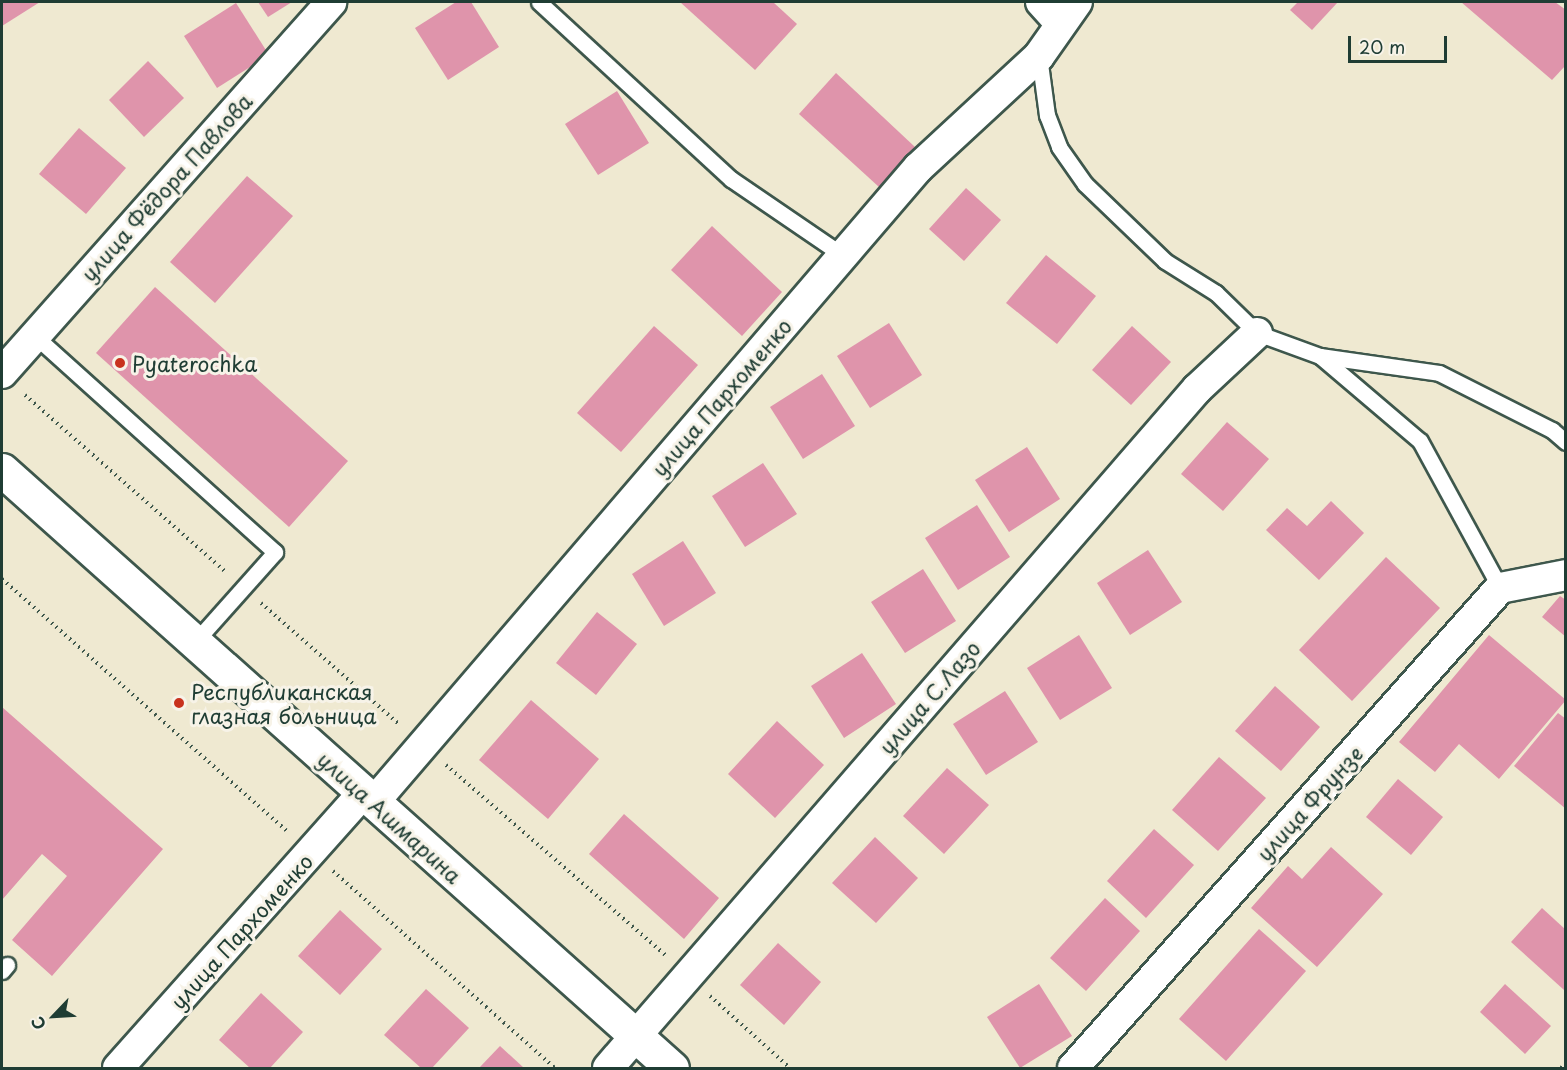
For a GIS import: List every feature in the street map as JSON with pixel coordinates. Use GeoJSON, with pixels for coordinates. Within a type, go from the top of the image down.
{"type":"FeatureCollection","features":[{"type":"Feature","properties":{"kind":"street","name":"улица Фёдора Павлова"},"geometry":{"type":"LineString","coordinates":[[10,382],[35,336],[331,2]]}},
{"type":"Feature","properties":{"kind":"street","name":"улица Пархоменко"},"geometry":{"type":"LineString","coordinates":[[118,1068],[311,852],[369,798],[421,743],[918,168],[1039,56],[1060,9]]}},
{"type":"Feature","properties":{"kind":"street","name":"улица С.Лазо"},"geometry":{"type":"LineString","coordinates":[[608,1068],[686,974],[1197,389],[1257,333]]}},
{"type":"Feature","properties":{"kind":"street","name":"улица Ашмарина"},"geometry":{"type":"LineString","coordinates":[[2,470],[672,1068]]}},
{"type":"Feature","properties":{"kind":"street"},"geometry":{"type":"LineString","coordinates":[[1500,588],[1566,575]]}},
{"type":"Feature","properties":{"kind":"street","name":"улица Фрунзе"},"geometry":{"type":"LineString","coordinates":[[1073,1068],[1500,588]]}},
{"type":"Feature","properties":{"kind":"lane"},"geometry":{"type":"LineString","coordinates":[[539,2],[731,178],[844,256]]}},
{"type":"Feature","properties":{"kind":"lane"},"geometry":{"type":"LineString","coordinates":[[1039,56],[1047,116],[1059,147],[1085,184],[1165,261],[1216,293],[1257,333],[1320,356],[1439,373],[1552,430],[1566,442]]}},
{"type":"Feature","properties":{"kind":"lane"},"geometry":{"type":"LineString","coordinates":[[35,336],[275,552],[194,643]]}},
{"type":"Feature","properties":{"kind":"lane"},"geometry":{"type":"LineString","coordinates":[[1320,356],[1420,441],[1500,588]]}},
{"type":"Feature","properties":{"kind":"path"},"geometry":{"type":"LineString","coordinates":[[10,382],[686,974],[790,1068]]}},
{"type":"Feature","properties":{"kind":"path"},"geometry":{"type":"LineString","coordinates":[[2,579],[555,1068]]}},
{"type":"Feature","properties":{"kind":"path"},"geometry":{"type":"LineString","coordinates":[[1561,1068],[1566,1063]]}},
{"type":"Feature","properties":{"kind":"building"},"geometry":{"type":"Polygon","coordinates":[[[2,2],[40,2],[2,26],[2,2]]]}},
{"type":"Feature","properties":{"kind":"building"},"geometry":{"type":"Polygon","coordinates":[[[258,2],[292,2],[268,17],[258,2]]]}},
{"type":"Feature","properties":{"kind":"building"},"geometry":{"type":"Polygon","coordinates":[[[456,2],[471,2],[499,47],[448,80],[415,28],[456,2]]]}},
{"type":"Feature","properties":{"kind":"building"},"geometry":{"type":"Polygon","coordinates":[[[680,2],[773,2],[797,24],[755,70],[680,2]]]}},
{"type":"Feature","properties":{"kind":"building"},"geometry":{"type":"Polygon","coordinates":[[[1298,2],[1338,2],[1312,30],[1290,10],[1298,2]]]}},
{"type":"Feature","properties":{"kind":"building"},"geometry":{"type":"Polygon","coordinates":[[[1461,2],[1555,2],[1566,10],[1566,65],[1552,80],[1461,2]]]}},
{"type":"Feature","properties":{"kind":"building"},"geometry":{"type":"Polygon","coordinates":[[[236,3],[269,55],[217,88],[184,36],[236,3]]]}},
{"type":"Feature","properties":{"kind":"building"},"geometry":{"type":"Polygon","coordinates":[[[148,61],[184,98],[144,137],[109,100],[148,61]]]}},
{"type":"Feature","properties":{"kind":"building"},"geometry":{"type":"Polygon","coordinates":[[[836,73],[915,147],[879,187],[799,114],[836,73]]]}},
{"type":"Feature","properties":{"kind":"building"},"geometry":{"type":"Polygon","coordinates":[[[617,91],[649,143],[598,175],[565,124],[617,91]]]}},
{"type":"Feature","properties":{"kind":"building"},"geometry":{"type":"Polygon","coordinates":[[[79,128],[126,168],[86,214],[39,174],[79,128]]]}},
{"type":"Feature","properties":{"kind":"building"},"geometry":{"type":"Polygon","coordinates":[[[247,176],[293,216],[215,303],[170,262],[247,176]]]}},
{"type":"Feature","properties":{"kind":"building"},"geometry":{"type":"Polygon","coordinates":[[[966,188],[1001,220],[964,261],[929,229],[966,188]]]}},
{"type":"Feature","properties":{"kind":"building"},"geometry":{"type":"Polygon","coordinates":[[[712,226],[782,292],[742,336],[671,270],[712,226]]]}},
{"type":"Feature","properties":{"kind":"building"},"geometry":{"type":"Polygon","coordinates":[[[1046,255],[1096,296],[1057,344],[1006,303],[1046,255]]]}},
{"type":"Feature","properties":{"kind":"building"},"geometry":{"type":"Polygon","coordinates":[[[155,287],[348,461],[289,527],[96,353],[155,287]]]}},
{"type":"Feature","properties":{"kind":"building"},"geometry":{"type":"Polygon","coordinates":[[[889,323],[922,375],[870,408],[837,356],[889,323]]]}},
{"type":"Feature","properties":{"kind":"building"},"geometry":{"type":"Polygon","coordinates":[[[654,326],[698,365],[621,452],[577,413],[654,326]]]}},
{"type":"Feature","properties":{"kind":"building"},"geometry":{"type":"Polygon","coordinates":[[[1132,326],[1171,362],[1131,405],[1092,370],[1132,326]]]}},
{"type":"Feature","properties":{"kind":"building"},"geometry":{"type":"Polygon","coordinates":[[[822,374],[855,426],[803,459],[770,407],[822,374]]]}},
{"type":"Feature","properties":{"kind":"building"},"geometry":{"type":"Polygon","coordinates":[[[1227,422],[1269,459],[1223,511],[1181,474],[1227,422]]]}},
{"type":"Feature","properties":{"kind":"building"},"geometry":{"type":"Polygon","coordinates":[[[1027,447],[1060,499],[1009,532],[975,480],[1027,447]]]}},
{"type":"Feature","properties":{"kind":"building"},"geometry":{"type":"Polygon","coordinates":[[[763,463],[797,514],[745,547],[712,496],[763,463]]]}},
{"type":"Feature","properties":{"kind":"building"},"geometry":{"type":"Polygon","coordinates":[[[1331,501],[1364,533],[1319,580],[1266,530],[1287,508],[1307,526],[1331,501]]]}},
{"type":"Feature","properties":{"kind":"building"},"geometry":{"type":"Polygon","coordinates":[[[977,505],[1010,557],[958,590],[925,538],[977,505]]]}},
{"type":"Feature","properties":{"kind":"building"},"geometry":{"type":"Polygon","coordinates":[[[683,541],[716,593],[664,626],[632,574],[683,541]]]}},
{"type":"Feature","properties":{"kind":"building"},"geometry":{"type":"Polygon","coordinates":[[[1148,550],[1182,602],[1130,635],[1097,583],[1148,550]]]}},
{"type":"Feature","properties":{"kind":"building"},"geometry":{"type":"Polygon","coordinates":[[[1386,557],[1440,608],[1352,701],[1299,650],[1386,557]]]}},
{"type":"Feature","properties":{"kind":"building"},"geometry":{"type":"Polygon","coordinates":[[[923,569],[956,621],[905,653],[871,602],[923,569]]]}},
{"type":"Feature","properties":{"kind":"building"},"geometry":{"type":"Polygon","coordinates":[[[1560,596],[1566,600],[1566,637],[1542,617],[1560,596]]]}},
{"type":"Feature","properties":{"kind":"building"},"geometry":{"type":"Polygon","coordinates":[[[597,612],[637,644],[596,695],[556,663],[597,612]]]}},
{"type":"Feature","properties":{"kind":"building"},"geometry":{"type":"Polygon","coordinates":[[[1079,635],[1112,688],[1060,720],[1027,668],[1079,635]]]}},
{"type":"Feature","properties":{"kind":"building"},"geometry":{"type":"Polygon","coordinates":[[[1489,635],[1566,700],[1499,779],[1459,744],[1435,772],[1399,742],[1489,635]]]}},
{"type":"Feature","properties":{"kind":"building"},"geometry":{"type":"Polygon","coordinates":[[[862,653],[896,704],[844,738],[811,686],[862,653]]]}},
{"type":"Feature","properties":{"kind":"building"},"geometry":{"type":"Polygon","coordinates":[[[1275,686],[1320,727],[1281,771],[1235,731],[1275,686]]]}},
{"type":"Feature","properties":{"kind":"building"},"geometry":{"type":"Polygon","coordinates":[[[1005,691],[1038,742],[986,775],[953,724],[1005,691]]]}},
{"type":"Feature","properties":{"kind":"building"},"geometry":{"type":"Polygon","coordinates":[[[531,700],[599,759],[548,819],[479,760],[531,700]]]}},
{"type":"Feature","properties":{"kind":"building"},"geometry":{"type":"Polygon","coordinates":[[[2,707],[163,849],[52,976],[12,940],[67,876],[42,854],[2,900],[2,707]]]}},
{"type":"Feature","properties":{"kind":"building"},"geometry":{"type":"Polygon","coordinates":[[[1558,713],[1566,719],[1566,809],[1514,766],[1558,713]]]}},
{"type":"Feature","properties":{"kind":"building"},"geometry":{"type":"Polygon","coordinates":[[[777,721],[824,765],[775,818],[728,774],[777,721]]]}},
{"type":"Feature","properties":{"kind":"building"},"geometry":{"type":"Polygon","coordinates":[[[1219,757],[1266,798],[1218,851],[1172,810],[1219,757]]]}},
{"type":"Feature","properties":{"kind":"building"},"geometry":{"type":"Polygon","coordinates":[[[947,768],[989,805],[944,854],[903,816],[947,768]]]}},
{"type":"Feature","properties":{"kind":"building"},"geometry":{"type":"Polygon","coordinates":[[[1398,779],[1443,817],[1411,855],[1366,817],[1398,779]]]}},
{"type":"Feature","properties":{"kind":"building"},"geometry":{"type":"Polygon","coordinates":[[[624,814],[719,898],[684,939],[589,854],[624,814]]]}},
{"type":"Feature","properties":{"kind":"building"},"geometry":{"type":"Polygon","coordinates":[[[1154,829],[1194,865],[1146,918],[1107,881],[1154,829]]]}},
{"type":"Feature","properties":{"kind":"building"},"geometry":{"type":"Polygon","coordinates":[[[875,837],[918,878],[876,923],[832,883],[875,837]]]}},
{"type":"Feature","properties":{"kind":"building"},"geometry":{"type":"Polygon","coordinates":[[[1331,847],[1383,894],[1317,967],[1251,908],[1288,866],[1302,879],[1331,847]]]}},
{"type":"Feature","properties":{"kind":"building"},"geometry":{"type":"Polygon","coordinates":[[[1105,898],[1140,931],[1086,991],[1050,958],[1105,898]]]}},
{"type":"Feature","properties":{"kind":"building"},"geometry":{"type":"Polygon","coordinates":[[[1542,908],[1566,930],[1564,990],[1511,942],[1542,908]]]}},
{"type":"Feature","properties":{"kind":"building"},"geometry":{"type":"Polygon","coordinates":[[[340,910],[382,949],[340,995],[298,956],[340,910]]]}},
{"type":"Feature","properties":{"kind":"building"},"geometry":{"type":"Polygon","coordinates":[[[1259,929],[1306,971],[1226,1061],[1179,1019],[1259,929]]]}},
{"type":"Feature","properties":{"kind":"building"},"geometry":{"type":"Polygon","coordinates":[[[778,943],[821,982],[784,1025],[740,985],[778,943]]]}},
{"type":"Feature","properties":{"kind":"building"},"geometry":{"type":"Polygon","coordinates":[[[1039,984],[1072,1036],[1020,1068],[987,1017],[1039,984]]]}},
{"type":"Feature","properties":{"kind":"building"},"geometry":{"type":"Polygon","coordinates":[[[1505,984],[1551,1026],[1525,1054],[1480,1012],[1505,984]]]}},
{"type":"Feature","properties":{"kind":"building"},"geometry":{"type":"Polygon","coordinates":[[[426,989],[469,1028],[432,1068],[421,1068],[384,1035],[426,989]]]}},
{"type":"Feature","properties":{"kind":"building"},"geometry":{"type":"Polygon","coordinates":[[[261,993],[303,1032],[270,1068],[250,1068],[219,1040],[261,993]]]}},
{"type":"Feature","properties":{"kind":"building"},"geometry":{"type":"Polygon","coordinates":[[[500,1046],[524,1068],[479,1068],[500,1046]]]}},
{"type":"Feature","properties":{"kind":"place","name":"Pyaterochka"},"geometry":{"type":"Point","coordinates":[120,363]}},
{"type":"Feature","properties":{"kind":"place","name":"Республиканская глазная больница"},"geometry":{"type":"Point","coordinates":[179,703]}}]}
